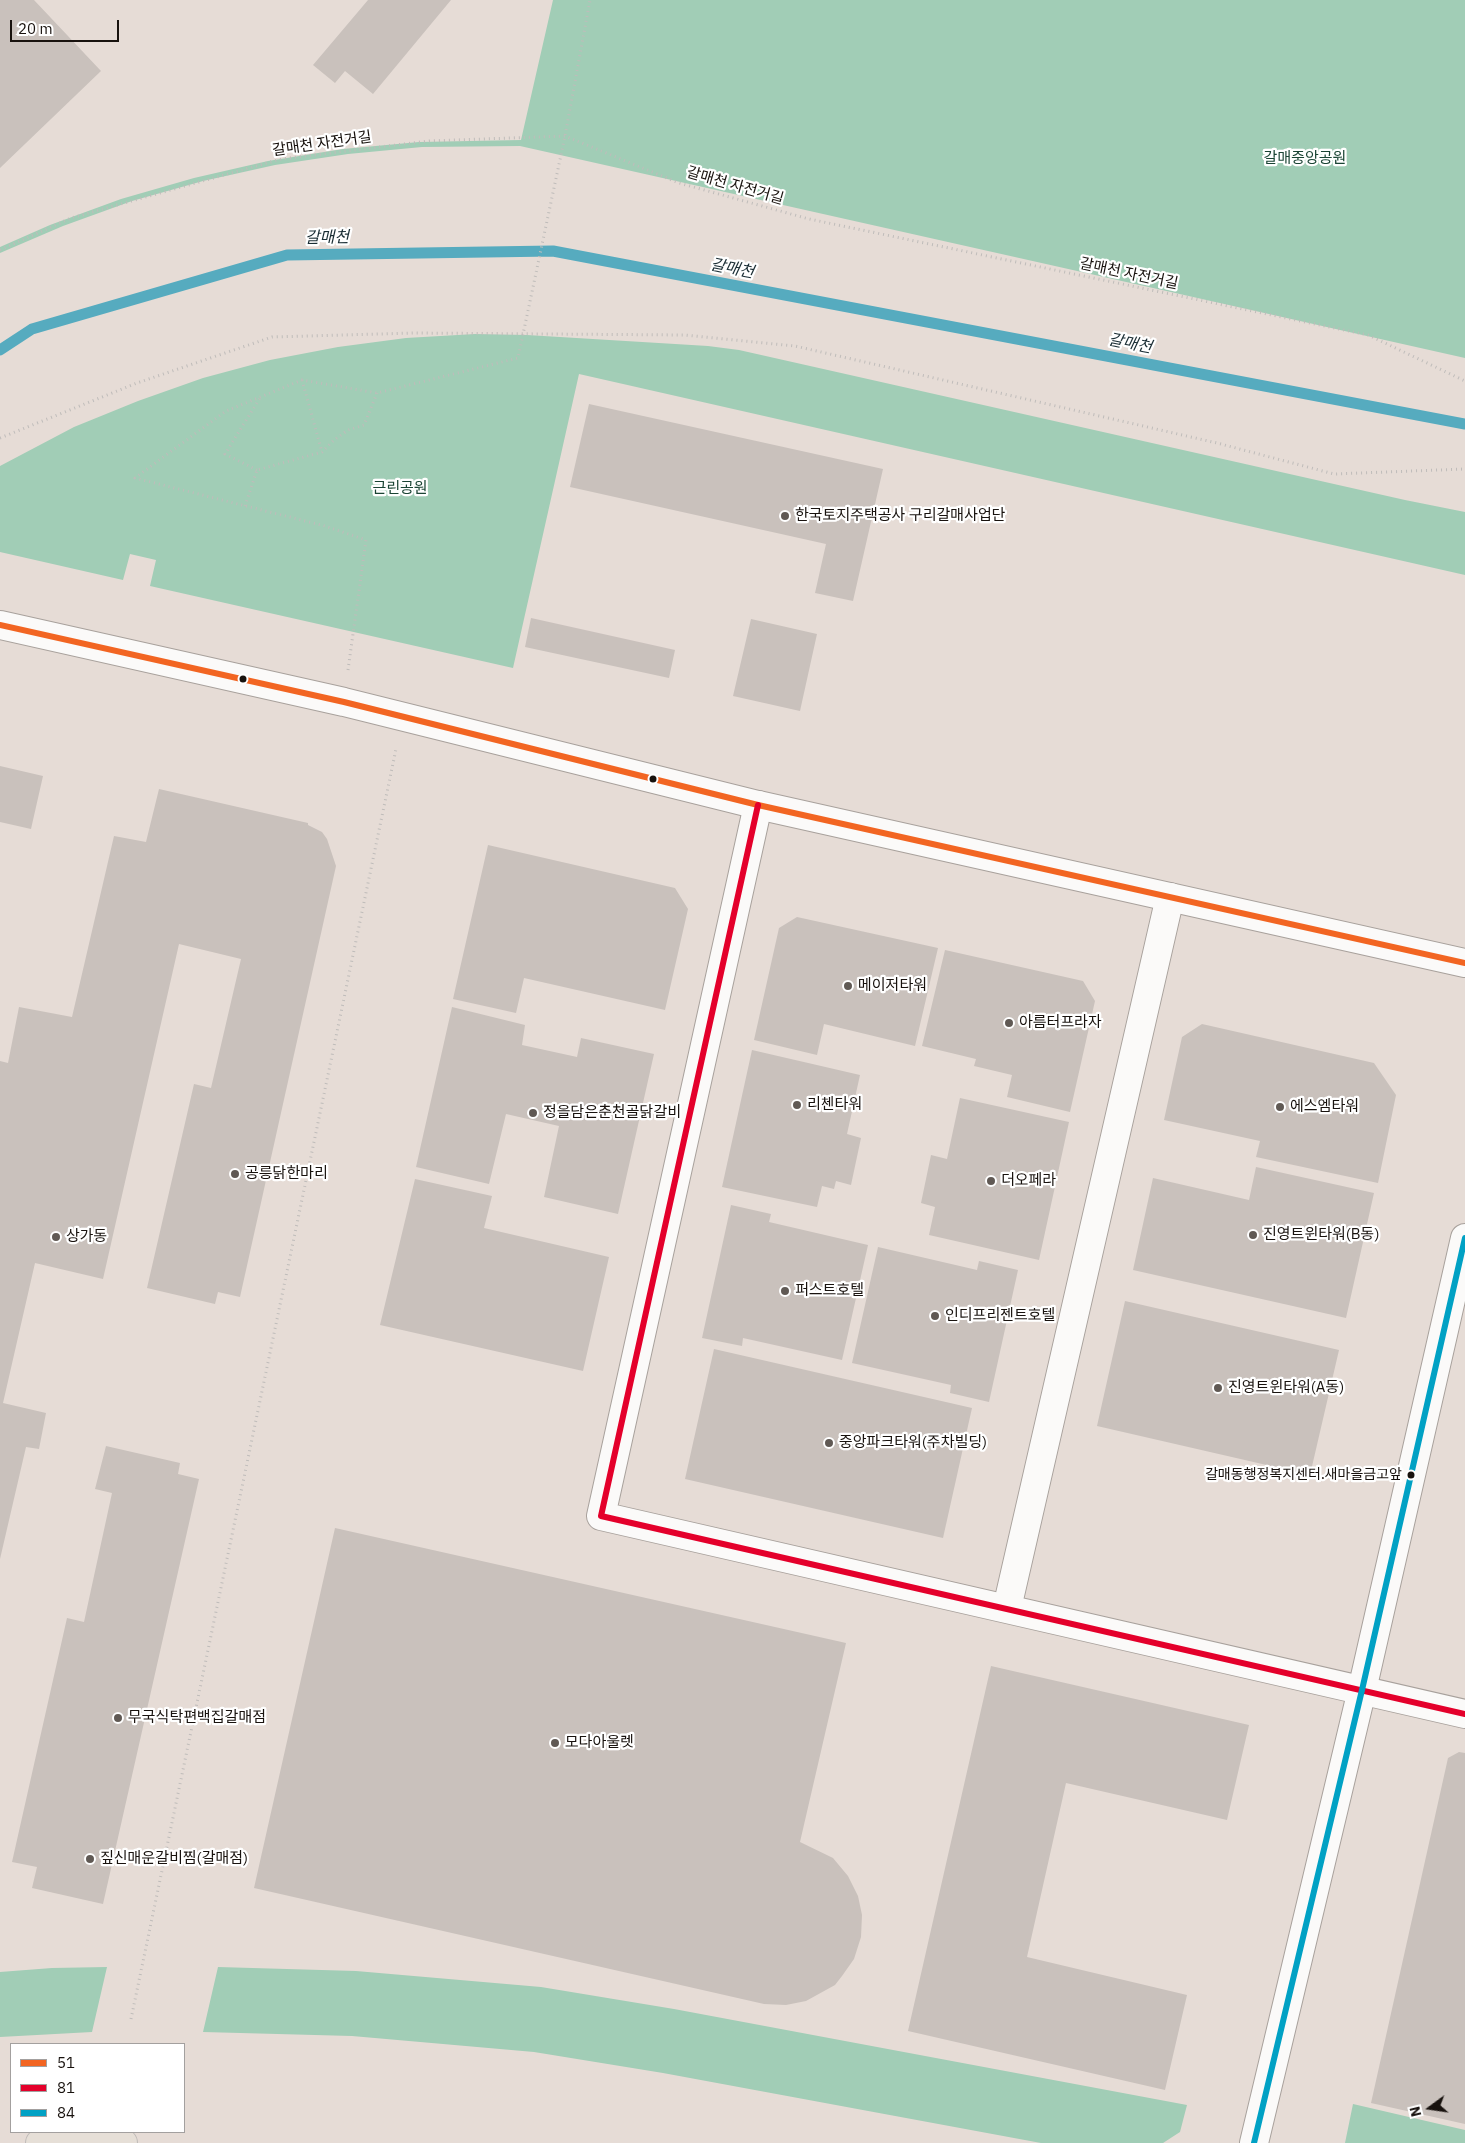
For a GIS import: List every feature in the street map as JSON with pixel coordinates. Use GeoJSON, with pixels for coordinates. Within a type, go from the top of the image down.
{"type":"FeatureCollection","features":[{"type":"Feature","properties":{"kind":"main road"},"geometry":{"type":"LineString","coordinates":[[40,2143],[123,2143]]}},
{"type":"Feature","properties":{"kind":"street"},"geometry":{"type":"LineString","coordinates":[[0,624],[344,702],[758,805],[1465,963]]}},
{"type":"Feature","properties":{"kind":"street"},"geometry":{"type":"LineString","coordinates":[[758,805],[601,1516],[1465,1714]]}},
{"type":"Feature","properties":{"kind":"street"},"geometry":{"type":"LineString","coordinates":[[1007,1608],[1170,897]]}},
{"type":"Feature","properties":{"kind":"street"},"geometry":{"type":"LineString","coordinates":[[1254,2143],[1362,1690],[1465,1238]]}},
{"type":"Feature","properties":{"kind":"path"},"geometry":{"type":"LineString","coordinates":[[344,702],[366,540],[325,526],[135,478],[226,411],[302,380],[377,393],[518,358],[565,136],[590,0]]}},
{"type":"Feature","properties":{"kind":"path","name":"갈매천 자전거길"},"geometry":{"type":"LineString","coordinates":[[0,250],[71,218],[281,159],[429,141],[565,136],[679,183],[809,219],[1368,335],[1465,381]]}},
{"type":"Feature","properties":{"kind":"path"},"geometry":{"type":"LineString","coordinates":[[0,438],[137,384],[272,337],[414,333],[684,335],[795,346],[1217,443],[1334,474],[1465,468]]}},
{"type":"Feature","properties":{"kind":"path"},"geometry":{"type":"LineString","coordinates":[[302,380],[322,452]]}},
{"type":"Feature","properties":{"kind":"path"},"geometry":{"type":"LineString","coordinates":[[261,396],[225,454],[257,470],[322,452],[348,430],[364,425],[377,393]]}},
{"type":"Feature","properties":{"kind":"path"},"geometry":{"type":"LineString","coordinates":[[245,506],[257,470]]}},
{"type":"Feature","properties":{"kind":"path"},"geometry":{"type":"LineString","coordinates":[[131,2019],[403,717]]}},
{"type":"Feature","properties":{"kind":"green space","name":"갈매중앙공원"},"geometry":{"type":"Polygon","coordinates":[[[553,0],[1465,0],[1465,358],[520,146],[422,147],[348,154],[275,165],[203,181],[132,201],[63,226],[0,253],[0,247],[50,225],[121,199],[194,178],[268,161],[343,149],[419,142],[521,140],[553,0]]]}},
{"type":"Feature","properties":{"kind":"green space","name":"근린공원"},"geometry":{"type":"Polygon","coordinates":[[[475,334],[527,335],[708,346],[739,350],[1465,512],[1465,575],[579,374],[513,668],[150,586],[156,560],[130,554],[123,580],[0,552],[0,466],[74,427],[138,401],[203,378],[270,360],[338,347],[406,338],[475,334]]]}},
{"type":"Feature","properties":{"kind":"green space"},"geometry":{"type":"Polygon","coordinates":[[[107,1967],[92,2032],[0,2037],[0,1972],[52,1968],[107,1967]]]}},
{"type":"Feature","properties":{"kind":"green space"},"geometry":{"type":"Polygon","coordinates":[[[218,1967],[356,1971],[541,1987],[674,2009],[1187,2105],[1180,2132],[1163,2143],[1041,2143],[663,2073],[534,2052],[352,2036],[203,2032],[218,1967]]]}},
{"type":"Feature","properties":{"kind":"green space"},"geometry":{"type":"Polygon","coordinates":[[[1353,2104],[1465,2130],[1465,2143],[1345,2143],[1353,2104]]]}},
{"type":"Feature","properties":{"kind":"building"},"geometry":{"type":"Polygon","coordinates":[[[0,0],[34,0],[101,71],[0,168],[0,0]]]}},
{"type":"Feature","properties":{"kind":"building"},"geometry":{"type":"Polygon","coordinates":[[[368,0],[451,0],[373,94],[345,71],[335,83],[313,65],[368,0]]]}},
{"type":"Feature","properties":{"kind":"building","name":"한국토지주택공사 구리갈매사업단"},"geometry":{"type":"Polygon","coordinates":[[[589,404],[883,469],[853,601],[815,593],[826,544],[570,487],[589,404]]]}},
{"type":"Feature","properties":{"kind":"building"},"geometry":{"type":"Polygon","coordinates":[[[531,618],[675,650],[669,678],[525,647],[531,618]]]}},
{"type":"Feature","properties":{"kind":"building"},"geometry":{"type":"Polygon","coordinates":[[[751,619],[817,634],[800,711],[733,696],[751,619]]]}},
{"type":"Feature","properties":{"kind":"building"},"geometry":{"type":"Polygon","coordinates":[[[0,766],[43,776],[31,829],[0,822],[0,766]]]}},
{"type":"Feature","properties":{"kind":"building","name":"상가동"},"geometry":{"type":"Polygon","coordinates":[[[159,789],[308,823],[308,825],[322,832],[327,839],[336,866],[240,1297],[218,1292],[215,1304],[147,1288],[194,1084],[211,1088],[241,959],[179,944],[103,1279],[35,1263],[3,1403],[46,1413],[39,1449],[26,1447],[0,1559],[0,1061],[8,1063],[19,1007],[72,1017],[114,836],[146,842],[159,789]]]}},
{"type":"Feature","properties":{"kind":"building"},"geometry":{"type":"Polygon","coordinates":[[[488,845],[675,888],[688,909],[665,1010],[524,978],[516,1013],[453,999],[488,845]]]}},
{"type":"Feature","properties":{"kind":"building","name":"메이저타워"},"geometry":{"type":"Polygon","coordinates":[[[797,917],[938,948],[915,1046],[824,1024],[817,1055],[754,1040],[779,928],[797,917]]]}},
{"type":"Feature","properties":{"kind":"building","name":"아름터프라자"},"geometry":{"type":"Polygon","coordinates":[[[945,950],[1083,981],[1095,1001],[1070,1112],[1007,1097],[1012,1075],[974,1066],[976,1059],[922,1046],[945,950]]]}},
{"type":"Feature","properties":{"kind":"building"},"geometry":{"type":"Polygon","coordinates":[[[452,1007],[525,1025],[522,1045],[577,1057],[581,1038],[654,1054],[618,1214],[544,1197],[559,1126],[506,1114],[489,1184],[416,1167],[452,1007]]]}},
{"type":"Feature","properties":{"kind":"building","name":"에스엠타워"},"geometry":{"type":"Polygon","coordinates":[[[1202,1024],[1374,1063],[1396,1095],[1378,1183],[1256,1157],[1260,1141],[1164,1120],[1182,1037],[1202,1024]]]}},
{"type":"Feature","properties":{"kind":"building","name":"리첸타워"},"geometry":{"type":"Polygon","coordinates":[[[752,1050],[860,1075],[847,1134],[861,1138],[851,1185],[836,1181],[834,1189],[822,1186],[817,1207],[722,1187],[752,1050]]]}},
{"type":"Feature","properties":{"kind":"building","name":"더오페라"},"geometry":{"type":"Polygon","coordinates":[[[960,1098],[1069,1122],[1039,1260],[929,1235],[935,1207],[921,1203],[931,1155],[947,1159],[960,1098]]]}},
{"type":"Feature","properties":{"kind":"building","name":"진영트윈타워(B동)"},"geometry":{"type":"Polygon","coordinates":[[[1256,1167],[1374,1193],[1346,1318],[1133,1270],[1153,1178],[1249,1200],[1256,1167]]]}},
{"type":"Feature","properties":{"kind":"building"},"geometry":{"type":"Polygon","coordinates":[[[415,1179],[492,1196],[484,1228],[609,1257],[583,1371],[380,1325],[415,1179]]]}},
{"type":"Feature","properties":{"kind":"building","name":"퍼스트호텔"},"geometry":{"type":"Polygon","coordinates":[[[731,1205],[771,1214],[769,1222],[868,1245],[842,1360],[743,1338],[742,1346],[702,1338],[731,1205]]]}},
{"type":"Feature","properties":{"kind":"building","name":"인디프리젠트호텔"},"geometry":{"type":"Polygon","coordinates":[[[878,1247],[977,1270],[979,1261],[1018,1270],[989,1402],[950,1393],[951,1385],[852,1363],[878,1247]]]}},
{"type":"Feature","properties":{"kind":"building","name":"진영트윈타워(A동)"},"geometry":{"type":"Polygon","coordinates":[[[1125,1301],[1339,1350],[1310,1475],[1097,1426],[1125,1301]]]}},
{"type":"Feature","properties":{"kind":"building","name":"중앙파크타워(주차빌딩)"},"geometry":{"type":"Polygon","coordinates":[[[714,1349],[972,1408],[943,1538],[685,1479],[714,1349]]]}},
{"type":"Feature","properties":{"kind":"building"},"geometry":{"type":"Polygon","coordinates":[[[106,1446],[180,1463],[178,1474],[199,1479],[103,1904],[32,1888],[37,1867],[12,1862],[67,1618],[84,1622],[112,1493],[95,1489],[106,1446]]]}},
{"type":"Feature","properties":{"kind":"building","name":"모다아울렛"},"geometry":{"type":"Polygon","coordinates":[[[335,1528],[846,1643],[800,1842],[833,1858],[848,1876],[858,1896],[862,1915],[861,1937],[854,1959],[835,1985],[806,2001],[786,2005],[764,2004],[254,1888],[335,1528]]]}},
{"type":"Feature","properties":{"kind":"building"},"geometry":{"type":"Polygon","coordinates":[[[991,1666],[1249,1725],[1227,1820],[1066,1783],[1027,1957],[1187,1995],[1165,2090],[908,2031],[991,1666]]]}},
{"type":"Feature","properties":{"kind":"building"},"geometry":{"type":"Polygon","coordinates":[[[1459,1752],[1465,1753],[1465,2124],[1371,2103],[1448,1758],[1459,1752]]]}},
{"type":"Feature","properties":{"kind":"waterway","name":"갈매천"},"geometry":{"type":"LineString","coordinates":[[0,350],[32,329],[287,255],[553,251],[1465,424]]}},
{"type":"Feature","properties":{"kind":"transit line","name":"51"},"geometry":{"type":"LineString","coordinates":[[0,625],[344,702],[758,805],[1465,963]]}},
{"type":"Feature","properties":{"kind":"transit line","name":"81"},"geometry":{"type":"LineString","coordinates":[[758,805],[601,1516],[1465,1714]]}},
{"type":"Feature","properties":{"kind":"transit line","name":"84"},"geometry":{"type":"LineString","coordinates":[[1254,2143],[1362,1690],[1465,1238]]}},
{"type":"Feature","properties":{"kind":"place","name":"한국토지주택공사 구리갈매사업단"},"geometry":{"type":"Point","coordinates":[785,516]}},
{"type":"Feature","properties":{"kind":"place","name":"메이저타워"},"geometry":{"type":"Point","coordinates":[848,986]}},
{"type":"Feature","properties":{"kind":"place","name":"아름터프라자"},"geometry":{"type":"Point","coordinates":[1009,1023]}},
{"type":"Feature","properties":{"kind":"place","name":"리첸타워"},"geometry":{"type":"Point","coordinates":[797,1105]}},
{"type":"Feature","properties":{"kind":"place","name":"에스엠타워"},"geometry":{"type":"Point","coordinates":[1280,1107]}},
{"type":"Feature","properties":{"kind":"place","name":"정을담은춘천골닭갈비"},"geometry":{"type":"Point","coordinates":[533,1113]}},
{"type":"Feature","properties":{"kind":"place","name":"공릉닭한마리"},"geometry":{"type":"Point","coordinates":[235,1174]}},
{"type":"Feature","properties":{"kind":"place","name":"더오페라"},"geometry":{"type":"Point","coordinates":[991,1181]}},
{"type":"Feature","properties":{"kind":"place","name":"진영트윈타워(B동)"},"geometry":{"type":"Point","coordinates":[1253,1235]}},
{"type":"Feature","properties":{"kind":"place","name":"상가동"},"geometry":{"type":"Point","coordinates":[56,1237]}},
{"type":"Feature","properties":{"kind":"place","name":"퍼스트호텔"},"geometry":{"type":"Point","coordinates":[785,1291]}},
{"type":"Feature","properties":{"kind":"place","name":"인디프리젠트호텔"},"geometry":{"type":"Point","coordinates":[935,1316]}},
{"type":"Feature","properties":{"kind":"place","name":"진영트윈타워(A동)"},"geometry":{"type":"Point","coordinates":[1218,1388]}},
{"type":"Feature","properties":{"kind":"place","name":"중앙파크타워(주차빌딩)"},"geometry":{"type":"Point","coordinates":[829,1443]}},
{"type":"Feature","properties":{"kind":"place","name":"갈매동행정복지센터.새마을금고앞"},"geometry":{"type":"Point","coordinates":[1411,1475]}},
{"type":"Feature","properties":{"kind":"place","name":"무국식탁편백집갈매점"},"geometry":{"type":"Point","coordinates":[118,1718]}},
{"type":"Feature","properties":{"kind":"place","name":"모다아울렛"},"geometry":{"type":"Point","coordinates":[555,1743]}},
{"type":"Feature","properties":{"kind":"place","name":"짚신매운갈비찜(갈매점)"},"geometry":{"type":"Point","coordinates":[90,1859]}}]}
